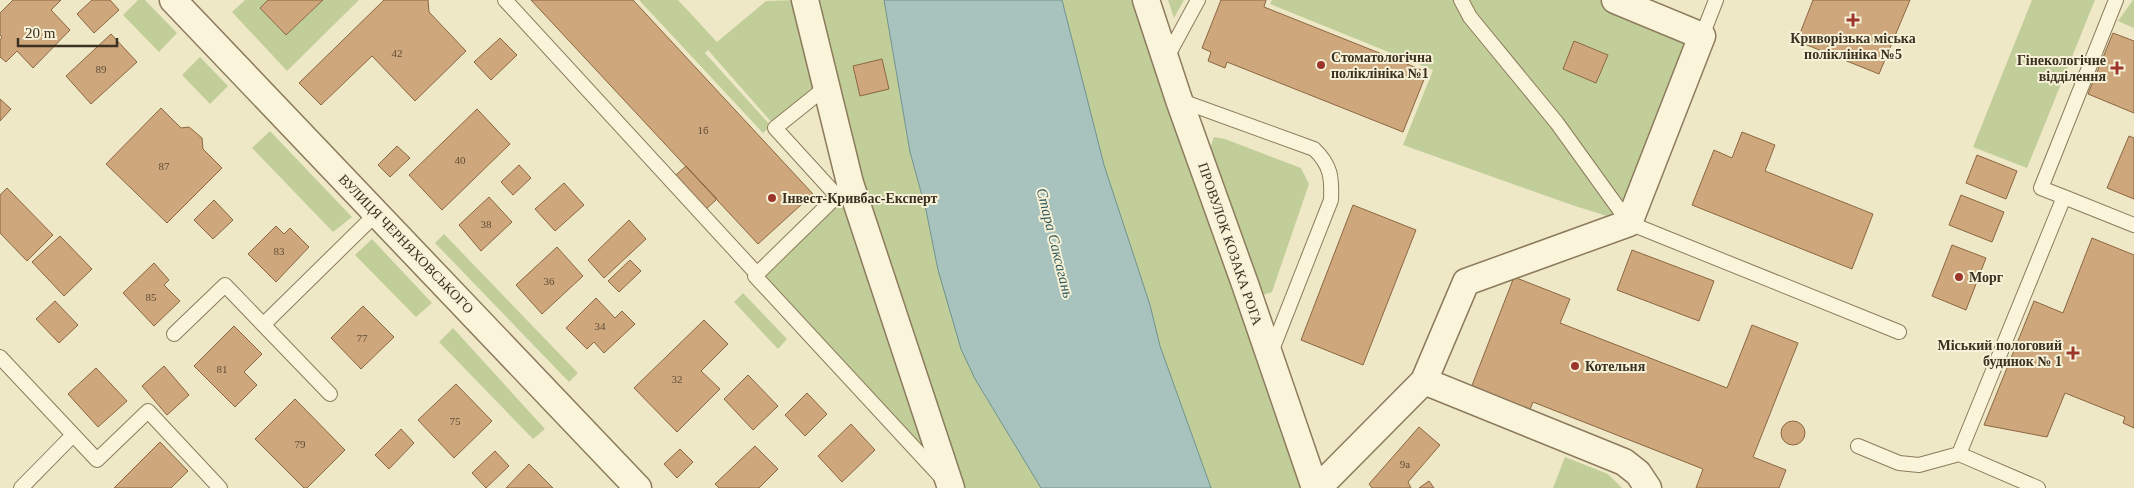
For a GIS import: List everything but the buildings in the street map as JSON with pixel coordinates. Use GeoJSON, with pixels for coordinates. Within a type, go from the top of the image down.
{"type":"FeatureCollection","features":[{"type":"Feature","properties":{"kind":"street","name":"ВУЛИЦЯ ЧЕРНЯХОВСЬКОГО"},"geometry":{"type":"LineString","coordinates":[[173,0],[638,488]]}},
{"type":"Feature","properties":{"kind":"street"},"geometry":{"type":"LineString","coordinates":[[804,0],[825,88],[843,190],[951,488]]}},
{"type":"Feature","properties":{"kind":"street","name":"ПРОВУЛОК КОЗАКА РОГА"},"geometry":{"type":"LineString","coordinates":[[1146,0],[1179,100],[1316,488]]}},
{"type":"Feature","properties":{"kind":"street"},"geometry":{"type":"LineString","coordinates":[[1316,488],[1424,381],[1466,282],[1628,223],[1702,36],[1615,0]]}},
{"type":"Feature","properties":{"kind":"street"},"geometry":{"type":"LineString","coordinates":[[1424,381],[1624,462],[1638,473],[1648,488]]}},
{"type":"Feature","properties":{"kind":"lane"},"geometry":{"type":"LineString","coordinates":[[505,0],[758,274]]}},
{"type":"Feature","properties":{"kind":"lane"},"geometry":{"type":"LineString","coordinates":[[1166,60],[1198,0]]}},
{"type":"Feature","properties":{"kind":"lane"},"geometry":{"type":"LineString","coordinates":[[1461,0],[1470,17],[1557,122],[1628,223],[1898,332]]}},
{"type":"Feature","properties":{"kind":"lane"},"geometry":{"type":"LineString","coordinates":[[1702,36],[1716,0]]}},
{"type":"Feature","properties":{"kind":"lane"},"geometry":{"type":"LineString","coordinates":[[2116,0],[2041,188],[2134,226]]}},
{"type":"Feature","properties":{"kind":"lane"},"geometry":{"type":"LineString","coordinates":[[825,88],[775,128],[843,190],[755,276],[951,488]]}},
{"type":"Feature","properties":{"kind":"lane"},"geometry":{"type":"LineString","coordinates":[[1179,100],[1314,149],[1325,159],[1332,181],[1330,200],[1269,358]]}},
{"type":"Feature","properties":{"kind":"lane"},"geometry":{"type":"LineString","coordinates":[[1959,454],[2064,197]]}},
{"type":"Feature","properties":{"kind":"lane"},"geometry":{"type":"LineString","coordinates":[[264,324],[377,213]]}},
{"type":"Feature","properties":{"kind":"lane"},"geometry":{"type":"LineString","coordinates":[[174,334],[225,285],[330,394]]}},
{"type":"Feature","properties":{"kind":"lane"},"geometry":{"type":"LineString","coordinates":[[0,357],[97,460],[148,411],[220,488]]}},
{"type":"Feature","properties":{"kind":"lane"},"geometry":{"type":"LineString","coordinates":[[21,488],[73,435]]}},
{"type":"Feature","properties":{"kind":"lane"},"geometry":{"type":"LineString","coordinates":[[1858,446],[1899,463],[1919,464],[1959,454],[2012,483],[2038,488]]}},
{"type":"Feature","properties":{"kind":"green space"},"geometry":{"type":"Polygon","coordinates":[[[138,0],[145,0],[177,33],[159,52],[123,15],[138,0]]]}},
{"type":"Feature","properties":{"kind":"green space"},"geometry":{"type":"Polygon","coordinates":[[[245,0],[268,0],[260,8],[286,35],[323,0],[359,0],[287,71],[232,12],[245,0]]]}},
{"type":"Feature","properties":{"kind":"green space"},"geometry":{"type":"Polygon","coordinates":[[[639,0],[678,0],[717,42],[766,1],[797,0],[819,88],[773,124],[708,50],[705,53],[771,126],[763,133],[639,0]]]}},
{"type":"Feature","properties":{"kind":"green space"},"geometry":{"type":"Polygon","coordinates":[[[818,0],[884,0],[910,153],[926,210],[938,270],[975,379],[1041,488],[959,488],[863,181],[818,0]]]}},
{"type":"Feature","properties":{"kind":"green space"},"geometry":{"type":"Polygon","coordinates":[[[1062,0],[1146,0],[1315,488],[1211,488],[1160,346],[1150,305],[1104,165],[1062,0]]]}},
{"type":"Feature","properties":{"kind":"green space"},"geometry":{"type":"Polygon","coordinates":[[[1168,0],[1184,0],[1174,18],[1168,0]]]}},
{"type":"Feature","properties":{"kind":"green space"},"geometry":{"type":"Polygon","coordinates":[[[1272,0],[1615,0],[1702,36],[1629,223],[1572,205],[1403,145],[1433,70],[1270,4],[1272,0]]]}},
{"type":"Feature","properties":{"kind":"green space"},"geometry":{"type":"Polygon","coordinates":[[[2032,0],[2095,0],[2027,168],[1973,147],[2032,0]]]}},
{"type":"Feature","properties":{"kind":"green space"},"geometry":{"type":"Polygon","coordinates":[[[2134,0],[2134,28],[2118,21],[2134,0]]]}},
{"type":"Feature","properties":{"kind":"green space"},"geometry":{"type":"Polygon","coordinates":[[[200,57],[228,86],[210,104],[182,75],[200,57]]]}},
{"type":"Feature","properties":{"kind":"green space"},"geometry":{"type":"Polygon","coordinates":[[[270,131],[352,217],[333,232],[252,148],[270,131]]]}},
{"type":"Feature","properties":{"kind":"green space"},"geometry":{"type":"Polygon","coordinates":[[[1214,137],[1225,139],[1301,168],[1309,184],[1272,292],[1263,295],[1252,287],[1210,148],[1214,137]]]}},
{"type":"Feature","properties":{"kind":"green space"},"geometry":{"type":"Polygon","coordinates":[[[848,191],[926,447],[923,448],[762,276],[848,191]]]}},
{"type":"Feature","properties":{"kind":"green space"},"geometry":{"type":"Polygon","coordinates":[[[444,234],[578,373],[569,382],[435,243],[444,234]]]}},
{"type":"Feature","properties":{"kind":"green space"},"geometry":{"type":"Polygon","coordinates":[[[372,239],[432,303],[416,317],[355,255],[372,239]]]}},
{"type":"Feature","properties":{"kind":"green space"},"geometry":{"type":"Polygon","coordinates":[[[743,293],[787,339],[778,349],[734,302],[743,293]]]}},
{"type":"Feature","properties":{"kind":"green space"},"geometry":{"type":"Polygon","coordinates":[[[453,328],[545,429],[533,439],[439,342],[453,328]]]}},
{"type":"Feature","properties":{"kind":"green space"},"geometry":{"type":"Polygon","coordinates":[[[1565,457],[1608,474],[1622,488],[1553,488],[1565,457]]]}},
{"type":"Feature","properties":{"kind":"water","name":"Стара Саксагань"},"geometry":{"type":"Polygon","coordinates":[[[884,0],[1062,0],[1104,165],[1150,305],[1160,346],[1211,488],[1041,488],[975,379],[961,349],[938,270],[926,210],[910,152],[884,0]]]}},
{"type":"Feature","properties":{"kind":"place","name":"Криворізька міська поліклініка №5"},"geometry":{"type":"Point","coordinates":[1853,20]}},
{"type":"Feature","properties":{"kind":"place","name":"Стоматологічна поліклініка №1"},"geometry":{"type":"Point","coordinates":[1321,65]}},
{"type":"Feature","properties":{"kind":"place","name":"Гінекологічне відділення"},"geometry":{"type":"Point","coordinates":[2117,68]}},
{"type":"Feature","properties":{"kind":"place","name":"Інвест-Кривбас-Експерт"},"geometry":{"type":"Point","coordinates":[772,198]}},
{"type":"Feature","properties":{"kind":"place","name":"Морг"},"geometry":{"type":"Point","coordinates":[1959,277]}},
{"type":"Feature","properties":{"kind":"place","name":"Міський пологовий будинок № 1"},"geometry":{"type":"Point","coordinates":[2073,353]}},
{"type":"Feature","properties":{"kind":"place","name":"Котельня"},"geometry":{"type":"Point","coordinates":[1575,366]}}]}
